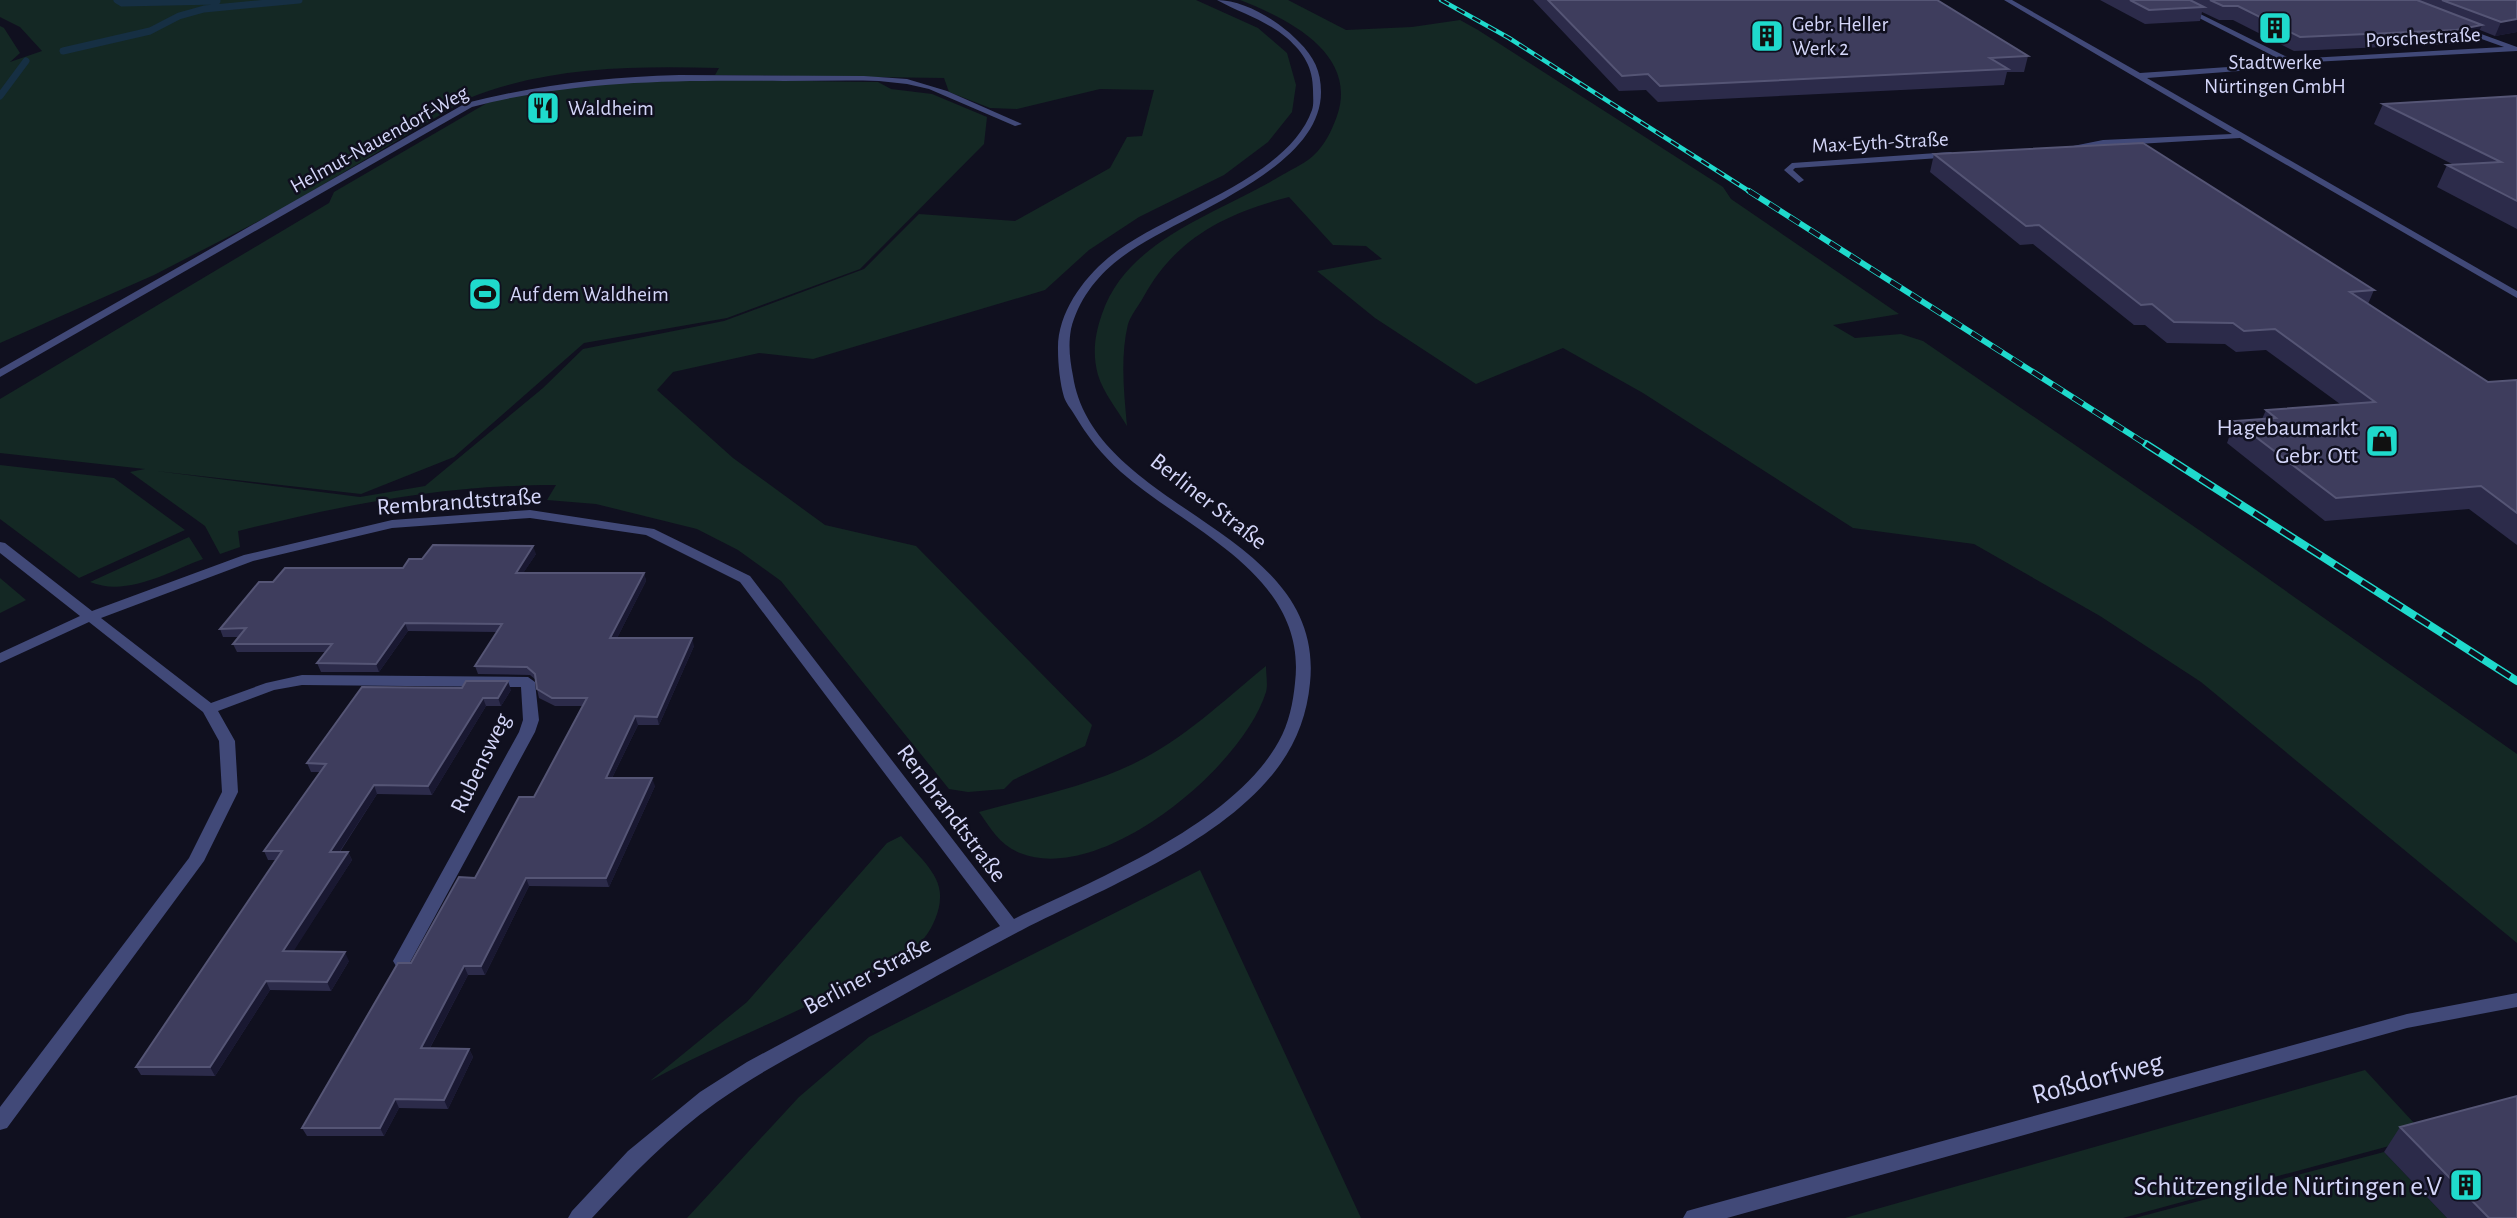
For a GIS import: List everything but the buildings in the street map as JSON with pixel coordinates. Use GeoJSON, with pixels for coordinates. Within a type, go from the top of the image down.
{"type":"FeatureCollection","features":[{"type":"Feature","properties":{"kind":"street","name":"Berliner Straße"},"geometry":{"type":"LineString","coordinates":[[579,1218],[635,1157],[707,1098],[830,1024],[1011,928],[1148,860],[1196,831],[1259,783],[1279,752],[1301,705],[1304,658],[1299,629],[1285,601],[1241,555],[1168,503],[1107,454],[1079,413],[1063,372],[1066,326],[1087,284],[1101,269],[1154,230],[1237,187],[1274,163],[1299,141],[1319,106],[1321,95],[1316,71],[1302,49],[1268,23],[1220,0]]}},
{"type":"Feature","properties":{"kind":"street"},"geometry":{"type":"LineString","coordinates":[[2007,0],[2517,295]]}},
{"type":"Feature","properties":{"kind":"street","name":"Porschestraße"},"geometry":{"type":"LineString","coordinates":[[2167,0],[2290,61],[2517,49]]}},
{"type":"Feature","properties":{"kind":"street"},"geometry":{"type":"LineString","coordinates":[[2454,26],[2517,49]]}},
{"type":"Feature","properties":{"kind":"street","name":"Porschestraße"},"geometry":{"type":"LineString","coordinates":[[2137,76],[2282,67],[2291,65],[2290,61]]}},
{"type":"Feature","properties":{"kind":"street","name":"Helmut-Nauendorf-Weg"},"geometry":{"type":"LineString","coordinates":[[0,373],[469,105],[502,95],[585,81],[628,78],[858,79],[917,83],[1017,124]]}},
{"type":"Feature","properties":{"kind":"street"},"geometry":{"type":"LineString","coordinates":[[2068,149],[2104,143],[2242,135]]}},
{"type":"Feature","properties":{"kind":"street","name":"Max-Eyth-Straße"},"geometry":{"type":"LineString","coordinates":[[1799,180],[1788,170],[1792,166],[1959,155]]}},
{"type":"Feature","properties":{"kind":"street","name":"Rembrandtstraße"},"geometry":{"type":"LineString","coordinates":[[0,659],[89,617],[249,558],[392,524],[530,514],[649,531],[745,579],[1011,928]]}},
{"type":"Feature","properties":{"kind":"street"},"geometry":{"type":"LineString","coordinates":[[0,546],[209,709],[227,741],[230,792],[196,861],[0,1122]]}},
{"type":"Feature","properties":{"kind":"street","name":"Rubensweg"},"geometry":{"type":"LineString","coordinates":[[209,709],[271,686],[302,680],[528,682],[531,719],[527,732],[402,961]]}},
{"type":"Feature","properties":{"kind":"street","name":"Roßdorfweg"},"geometry":{"type":"LineString","coordinates":[[1694,1218],[2407,1021],[2517,1000]]}},
{"type":"Feature","properties":{"kind":"green space"},"geometry":{"type":"Polygon","coordinates":[[[0,0],[1196,0],[1258,28],[1287,53],[1296,85],[1292,112],[1268,142],[1224,175],[1139,217],[1089,250],[1045,290],[813,359],[759,353],[673,372],[657,390],[733,458],[825,525],[916,546],[1092,725],[1085,746],[1013,780],[1004,789],[968,792],[949,789],[781,581],[738,550],[697,529],[596,504],[547,500],[556,485],[474,488],[357,505],[238,531],[240,547],[220,554],[205,526],[130,472],[145,469],[0,453],[0,399],[329,203],[334,192],[487,103],[533,92],[630,81],[878,82],[891,89],[932,94],[987,117],[984,144],[860,269],[727,318],[584,343],[454,457],[361,494],[156,471],[360,497],[425,486],[543,388],[583,349],[724,321],[864,269],[919,214],[1015,221],[1110,168],[1127,137],[1142,136],[1154,90],[1100,89],[1017,109],[990,108],[949,92],[944,78],[715,75],[719,68],[655,67],[591,70],[528,80],[467,99],[282,209],[154,275],[0,343],[0,26],[20,53],[10,62],[42,51],[20,27],[0,17],[0,0]]]}},
{"type":"Feature","properties":{"kind":"green space"},"geometry":{"type":"Polygon","coordinates":[[[1240,0],[1288,0],[1346,30],[1412,27],[1460,20],[1478,30],[1723,187],[1731,199],[1899,314],[1833,325],[1855,338],[1901,334],[1923,341],[2202,532],[2517,754],[2517,943],[2201,682],[2100,616],[1974,544],[1853,528],[1643,393],[1563,348],[1476,384],[1375,318],[1317,271],[1382,259],[1366,246],[1333,245],[1289,197],[1244,211],[1205,231],[1171,258],[1157,276],[1128,324],[1123,362],[1127,426],[1103,388],[1095,359],[1100,321],[1114,288],[1131,267],[1152,248],[1176,232],[1309,159],[1325,142],[1337,116],[1341,94],[1338,74],[1328,56],[1297,28],[1240,0]]]}},
{"type":"Feature","properties":{"kind":"green space"},"geometry":{"type":"Polygon","coordinates":[[[0,465],[114,478],[185,530],[79,578],[0,519],[0,465]]]}},
{"type":"Feature","properties":{"kind":"green space"},"geometry":{"type":"Polygon","coordinates":[[[189,537],[203,559],[133,585],[118,587],[90,582],[189,537]]]}},
{"type":"Feature","properties":{"kind":"green space"},"geometry":{"type":"Polygon","coordinates":[[[0,578],[26,600],[0,613],[0,578]]]}},
{"type":"Feature","properties":{"kind":"green space"},"geometry":{"type":"Polygon","coordinates":[[[1266,666],[1266,692],[1252,722],[1229,753],[1199,785],[1165,813],[1127,836],[1089,852],[1053,859],[1013,850],[996,836],[979,812],[1077,786],[1133,764],[1186,732],[1266,666]]]}},
{"type":"Feature","properties":{"kind":"green space"},"geometry":{"type":"Polygon","coordinates":[[[901,836],[932,872],[939,889],[940,903],[936,918],[918,944],[858,981],[650,1081],[747,1002],[887,843],[901,836]]]}},
{"type":"Feature","properties":{"kind":"green space"},"geometry":{"type":"Polygon","coordinates":[[[1200,870],[1361,1218],[687,1218],[799,1097],[869,1037],[1200,870]]]}},
{"type":"Feature","properties":{"kind":"green space"},"geometry":{"type":"Polygon","coordinates":[[[2365,1070],[2426,1136],[2123,1218],[1845,1218],[2365,1070]]]}},
{"type":"Feature","properties":{"kind":"green space"},"geometry":{"type":"Polygon","coordinates":[[[2384,1152],[2447,1218],[2135,1218],[2384,1152]]]}},
{"type":"Feature","properties":{"kind":"waterway"},"geometry":{"type":"LineString","coordinates":[[117,0],[122,3],[217,1]]}},
{"type":"Feature","properties":{"kind":"waterway"},"geometry":{"type":"LineString","coordinates":[[63,51],[150,31],[179,16],[204,9],[299,0]]}},
{"type":"Feature","properties":{"kind":"waterway"},"geometry":{"type":"LineString","coordinates":[[0,96],[26,61]]}},
{"type":"Feature","properties":{"kind":"railway"},"geometry":{"type":"LineString","coordinates":[[1441,0],[1509,38],[1752,193]]}},
{"type":"Feature","properties":{"kind":"railway"},"geometry":{"type":"LineString","coordinates":[[1749,191],[2149,446]]}},
{"type":"Feature","properties":{"kind":"railway"},"geometry":{"type":"LineString","coordinates":[[2146,444],[2517,681]]}},
{"type":"Feature","properties":{"kind":"place","name":"Stadtwerke Nürtingen GmbH"},"geometry":{"type":"Point","coordinates":[2275,28]}},
{"type":"Feature","properties":{"kind":"place","name":"Gebr. Heller Werk 2"},"geometry":{"type":"Point","coordinates":[1767,36]}},
{"type":"Feature","properties":{"kind":"place","name":"Waldheim"},"geometry":{"type":"Point","coordinates":[543,108]}},
{"type":"Feature","properties":{"kind":"place","name":"Auf dem Waldheim"},"geometry":{"type":"Point","coordinates":[485,294]}},
{"type":"Feature","properties":{"kind":"place","name":"Hagebaumarkt Gebr. Ott"},"geometry":{"type":"Point","coordinates":[2382,441]}},
{"type":"Feature","properties":{"kind":"place","name":"Schützengilde Nürtingen e.V"},"geometry":{"type":"Point","coordinates":[2466,1185]}}]}
